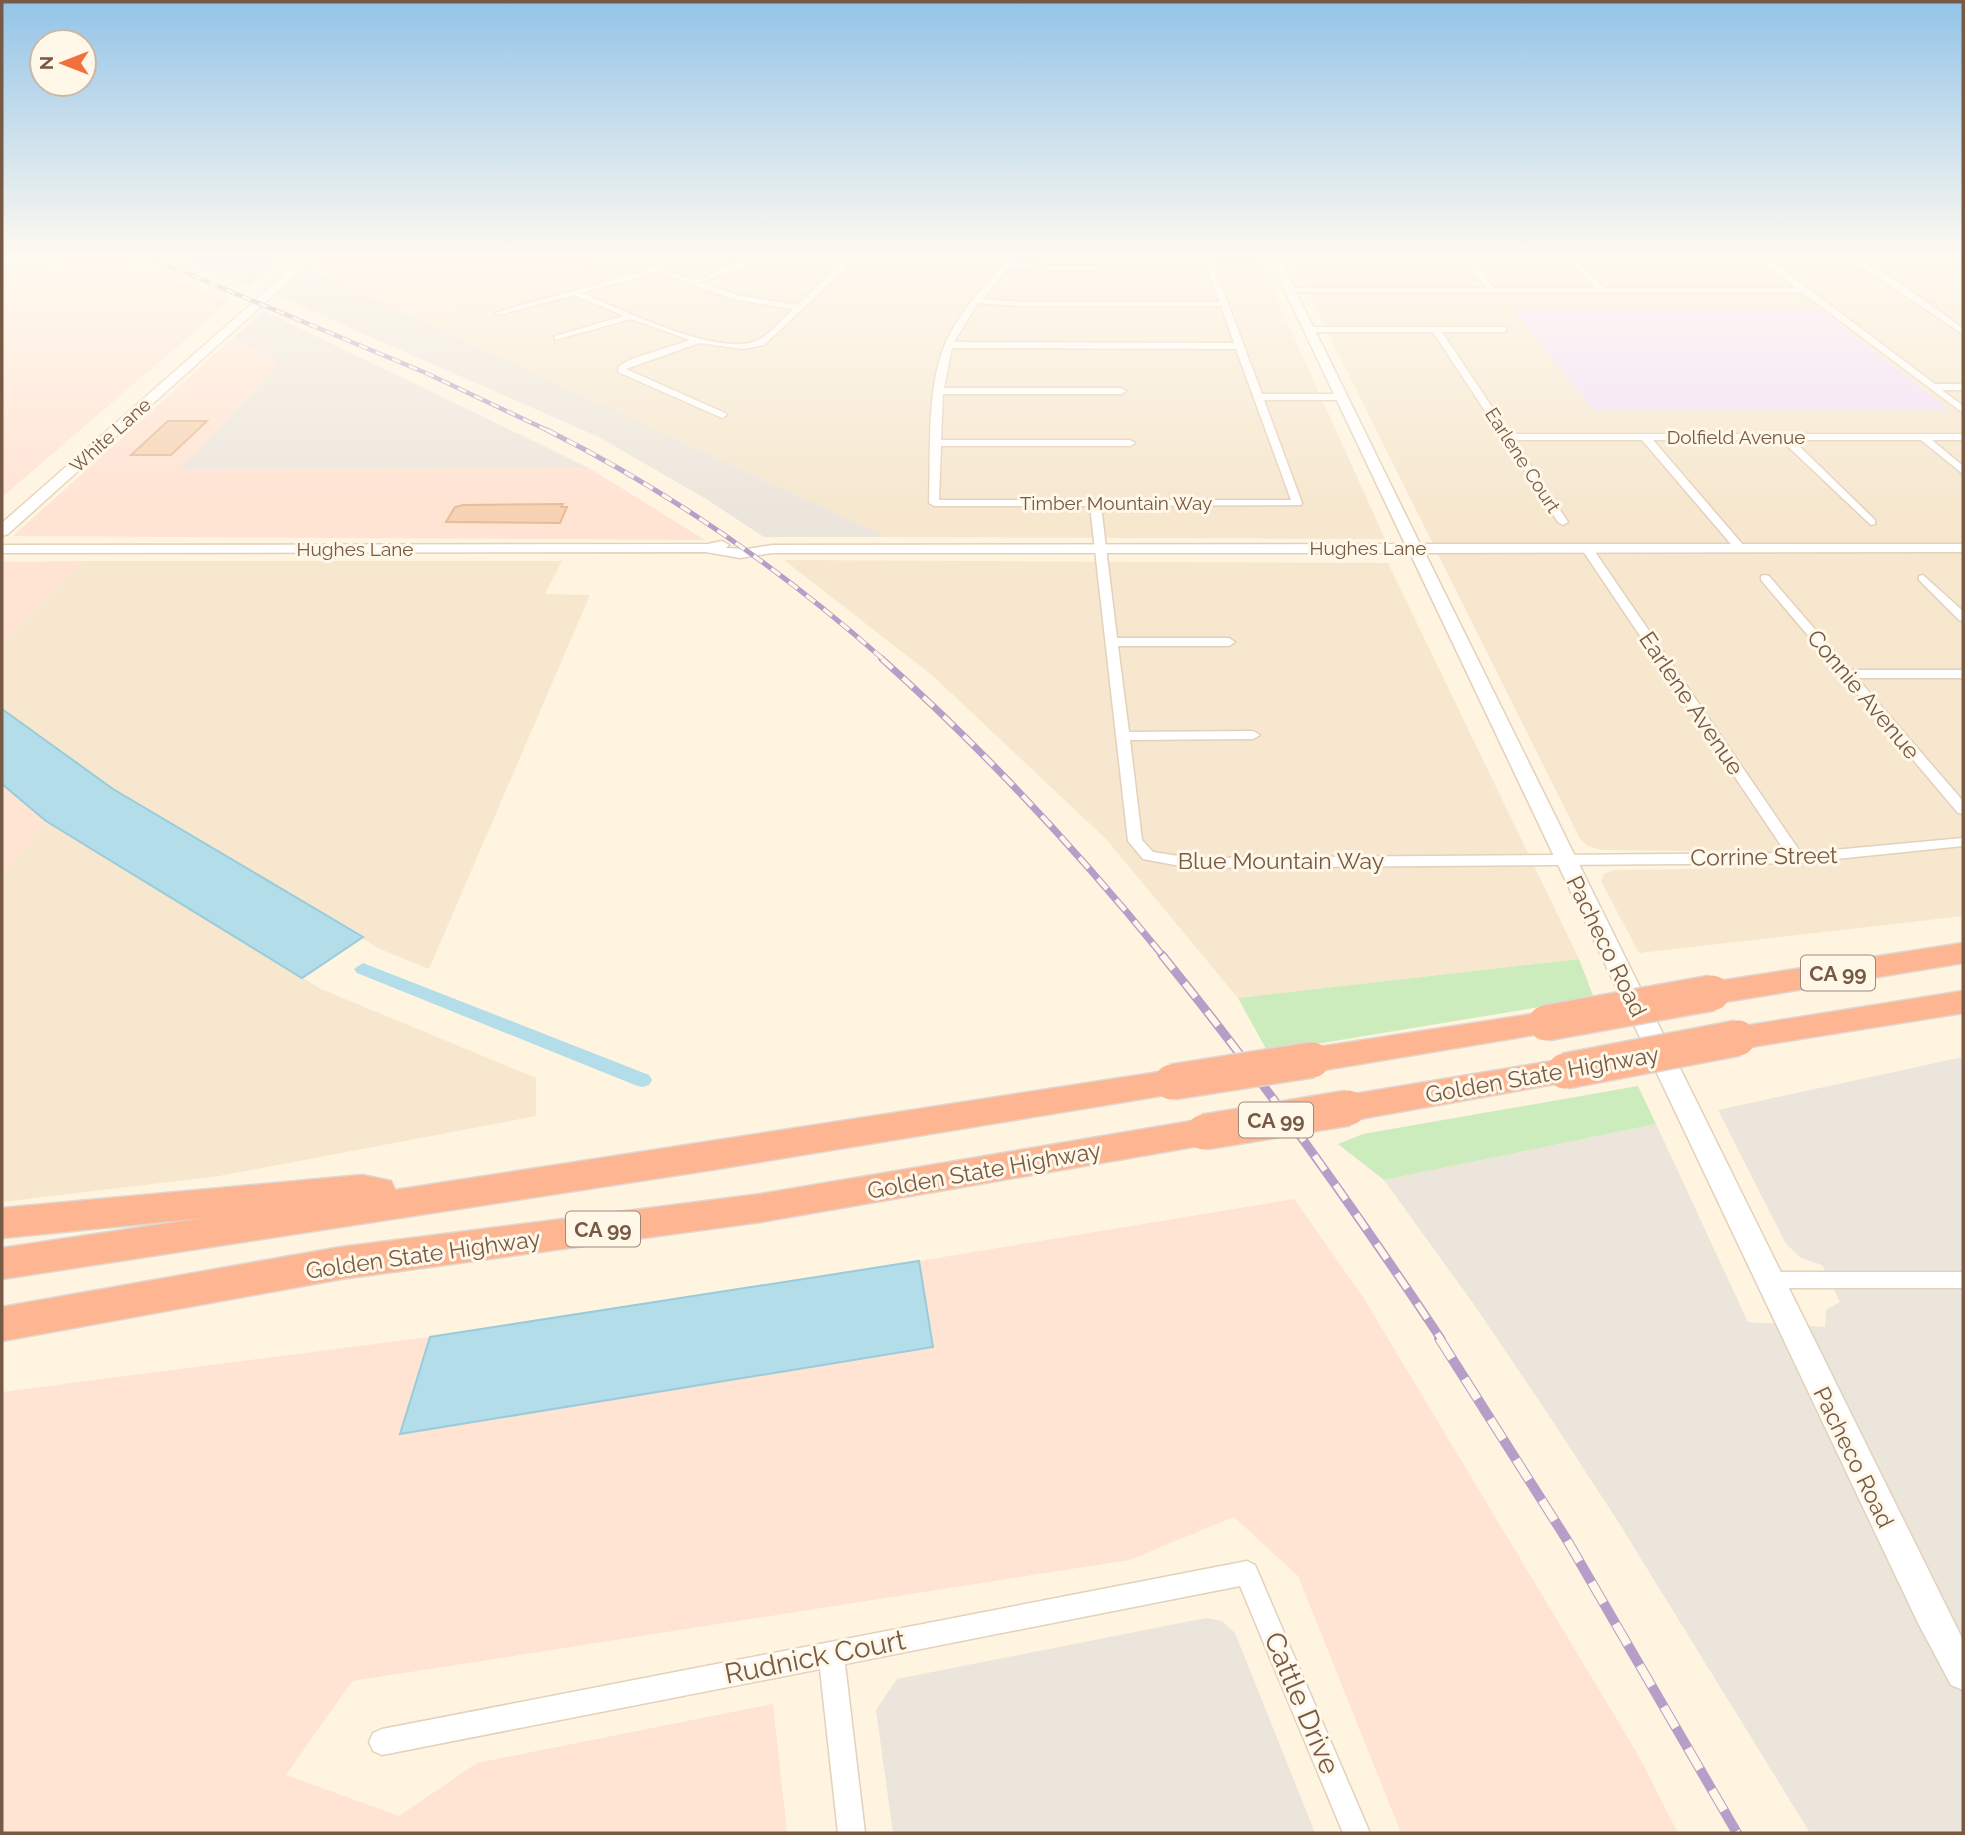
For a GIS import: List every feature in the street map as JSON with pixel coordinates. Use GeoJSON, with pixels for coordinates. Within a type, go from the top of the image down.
{"type":"FeatureCollection","features":[{"type":"Feature","properties":{"kind":"highway","name":"CA 99"},"geometry":{"type":"LineString","coordinates":[[2,1264],[1546,1023],[1712,993],[1963,953]]}},
{"type":"Feature","properties":{"kind":"highway","name":"Golden State Highway"},"geometry":{"type":"LineString","coordinates":[[2,1324],[341,1263],[761,1208],[1564,1071],[1738,1038],[1963,1002]]}},
{"type":"Feature","properties":{"kind":"highway"},"geometry":{"type":"LineString","coordinates":[[2,1223],[362,1189],[431,1198]]}},
{"type":"Feature","properties":{"kind":"highway"},"geometry":{"type":"LineString","coordinates":[[2,1338],[341,1263]]}},
{"type":"Feature","properties":{"kind":"main road","name":"White Lane"},"geometry":{"type":"LineString","coordinates":[[2,513],[197,341]]}},
{"type":"Feature","properties":{"kind":"main road","name":"White Lane"},"geometry":{"type":"LineString","coordinates":[[2,531],[216,341]]}},
{"type":"Feature","properties":{"kind":"street"},"geometry":{"type":"LineString","coordinates":[[697,341],[632,362],[622,368],[625,375],[722,415]]}},
{"type":"Feature","properties":{"kind":"street"},"geometry":{"type":"LineString","coordinates":[[703,341],[743,347],[764,341]]}},
{"type":"Feature","properties":{"kind":"street"},"geometry":{"type":"LineString","coordinates":[[950,341],[943,360],[938,443],[1130,443]]}},
{"type":"Feature","properties":{"kind":"street"},"geometry":{"type":"LineString","coordinates":[[1237,341],[1258,397],[1342,397]]}},
{"type":"Feature","properties":{"kind":"street","name":"Pacheco Road"},"geometry":{"type":"LineString","coordinates":[[1315,341],[1768,1280],[1930,1612],[1963,1673]]}},
{"type":"Feature","properties":{"kind":"street","name":"Earlene Court"},"geometry":{"type":"LineString","coordinates":[[1444,341],[1563,522]]}},
{"type":"Feature","properties":{"kind":"street"},"geometry":{"type":"LineString","coordinates":[[1871,341],[1963,410]]}},
{"type":"Feature","properties":{"kind":"street"},"geometry":{"type":"LineString","coordinates":[[948,345],[1239,346]]}},
{"type":"Feature","properties":{"kind":"street"},"geometry":{"type":"LineString","coordinates":[[1933,387],[1963,387]]}},
{"type":"Feature","properties":{"kind":"street"},"geometry":{"type":"LineString","coordinates":[[941,391],[1121,391]]}},
{"type":"Feature","properties":{"kind":"street","name":"Timber Mountain Way"},"geometry":{"type":"LineString","coordinates":[[938,443],[934,503],[1297,503],[1258,397]]}},
{"type":"Feature","properties":{"kind":"street","name":"Dolfield Avenue"},"geometry":{"type":"LineString","coordinates":[[1508,437],[1963,437]]}},
{"type":"Feature","properties":{"kind":"street"},"geometry":{"type":"LineString","coordinates":[[1645,437],[1740,548]]}},
{"type":"Feature","properties":{"kind":"street"},"geometry":{"type":"LineString","coordinates":[[1784,437],[1871,522]]}},
{"type":"Feature","properties":{"kind":"street"},"geometry":{"type":"LineString","coordinates":[[1923,437],[1963,471]]}},
{"type":"Feature","properties":{"kind":"street","name":"Blue Mountain Way"},"geometry":{"type":"LineString","coordinates":[[1095,503],[1135,841],[1148,856],[1191,863],[1565,858]]}},
{"type":"Feature","properties":{"kind":"street","name":"Hughes Lane"},"geometry":{"type":"LineString","coordinates":[[2,548],[708,548],[718,553],[757,553],[772,549],[1963,548]]}},
{"type":"Feature","properties":{"kind":"street","name":"Earlene Avenue"},"geometry":{"type":"LineString","coordinates":[[1587,548],[1797,858]]}},
{"type":"Feature","properties":{"kind":"street","name":"Connie Avenue"},"geometry":{"type":"LineString","coordinates":[[1765,578],[1963,810]]}},
{"type":"Feature","properties":{"kind":"street"},"geometry":{"type":"LineString","coordinates":[[1923,578],[1963,617]]}},
{"type":"Feature","properties":{"kind":"street"},"geometry":{"type":"LineString","coordinates":[[1112,642],[1229,642]]}},
{"type":"Feature","properties":{"kind":"street"},"geometry":{"type":"LineString","coordinates":[[1847,674],[1963,674]]}},
{"type":"Feature","properties":{"kind":"street"},"geometry":{"type":"LineString","coordinates":[[1123,736],[1253,735]]}},
{"type":"Feature","properties":{"kind":"street","name":"Corrine Street"},"geometry":{"type":"LineString","coordinates":[[1565,858],[1797,858],[1963,842]]}},
{"type":"Feature","properties":{"kind":"street"},"geometry":{"type":"LineString","coordinates":[[1768,1280],[1963,1279]]}},
{"type":"Feature","properties":{"kind":"street","name":"Rudnick Court"},"geometry":{"type":"LineString","coordinates":[[382,1742],[1247,1573]]}},
{"type":"Feature","properties":{"kind":"street","name":"Cattle Drive"},"geometry":{"type":"LineString","coordinates":[[1247,1573],[1357,1833]]}},
{"type":"Feature","properties":{"kind":"street"},"geometry":{"type":"LineString","coordinates":[[831,1654],[852,1833]]}},
{"type":"Feature","properties":{"kind":"shaded area"},"geometry":{"type":"Polygon","coordinates":[[[2,341],[184,341],[2,497],[2,341]]]}},
{"type":"Feature","properties":{"kind":"shaded area"},"geometry":{"type":"Polygon","coordinates":[[[230,341],[240,341],[281,364],[181,469],[589,468],[705,540],[13,536],[230,341]]]}},
{"type":"Feature","properties":{"kind":"shaded area"},"geometry":{"type":"Polygon","coordinates":[[[240,341],[325,341],[589,468],[180,469],[280,364],[240,341]]]}},
{"type":"Feature","properties":{"kind":"shaded area"},"geometry":{"type":"Polygon","coordinates":[[[379,341],[463,341],[887,537],[764,537],[706,499],[599,437],[379,341]]]}},
{"type":"Feature","properties":{"kind":"shaded area"},"geometry":{"type":"Polygon","coordinates":[[[461,341],[1296,341],[1385,539],[887,537],[461,341]]]}},
{"type":"Feature","properties":{"kind":"shaded area"},"geometry":{"type":"Polygon","coordinates":[[[1332,341],[1963,341],[1963,916],[1639,953],[1601,881],[1604,874],[1613,870],[1701,869],[1691,851],[1602,850],[1588,846],[1580,839],[1332,341]]]}},
{"type":"Feature","properties":{"kind":"shaded area"},"geometry":{"type":"Polygon","coordinates":[[[1538,341],[1860,341],[1949,410],[1594,410],[1538,341]]]}},
{"type":"Feature","properties":{"kind":"shaded area"},"geometry":{"type":"Polygon","coordinates":[[[784,560],[1388,563],[1579,959],[1238,998],[1106,839],[933,676],[784,560]]]}},
{"type":"Feature","properties":{"kind":"shaded area"},"geometry":{"type":"Polygon","coordinates":[[[83,561],[562,561],[545,594],[590,595],[429,969],[380,949],[113,789],[2,709],[2,645],[83,561]]]}},
{"type":"Feature","properties":{"kind":"shaded area"},"geometry":{"type":"Polygon","coordinates":[[[83,561],[2,645],[2,562],[83,561]]]}},
{"type":"Feature","properties":{"kind":"shaded area"},"geometry":{"type":"Polygon","coordinates":[[[2,784],[46,821],[2,876],[2,784]]]}},
{"type":"Feature","properties":{"kind":"shaded area"},"geometry":{"type":"Polygon","coordinates":[[[46,821],[321,989],[536,1078],[536,1116],[219,1176],[2,1202],[2,876],[46,821]]]}},
{"type":"Feature","properties":{"kind":"shaded area"},"geometry":{"type":"Polygon","coordinates":[[[1963,1057],[1963,1833],[1810,1833],[1619,1523],[1544,1408],[1475,1306],[1384,1180],[1656,1124],[1748,1322],[1825,1327],[1826,1310],[1840,1302],[1822,1265],[1801,1258],[1786,1244],[1718,1110],[1963,1057]]]}},
{"type":"Feature","properties":{"kind":"shaded area"},"geometry":{"type":"Polygon","coordinates":[[[1294,1199],[1363,1297],[1637,1753],[1678,1833],[1401,1833],[1298,1576],[1234,1517],[1129,1560],[352,1681],[286,1775],[399,1816],[477,1763],[773,1704],[787,1833],[2,1833],[2,1392],[430,1337],[400,1433],[933,1347],[919,1261],[1294,1199]]]}},
{"type":"Feature","properties":{"kind":"shaded area"},"geometry":{"type":"Polygon","coordinates":[[[1206,1618],[1222,1621],[1235,1633],[1315,1833],[893,1833],[876,1710],[897,1679],[1206,1618]]]}},
{"type":"Feature","properties":{"kind":"green space"},"geometry":{"type":"Polygon","coordinates":[[[1579,959],[1594,998],[1298,1047],[1266,1049],[1238,998],[1579,959]]]}},
{"type":"Feature","properties":{"kind":"green space"},"geometry":{"type":"Polygon","coordinates":[[[1638,1086],[1656,1124],[1384,1180],[1338,1144],[1363,1134],[1638,1086]]]}},
{"type":"Feature","properties":{"kind":"water"},"geometry":{"type":"Polygon","coordinates":[[[2,709],[113,789],[363,937],[302,978],[46,821],[2,784],[2,709]]]}},
{"type":"Feature","properties":{"kind":"water"},"geometry":{"type":"Polygon","coordinates":[[[919,1261],[933,1347],[400,1434],[430,1337],[919,1261]]]}},
{"type":"Feature","properties":{"kind":"building"},"geometry":{"type":"Polygon","coordinates":[[[168,421],[207,421],[171,455],[131,455],[168,421]]]}},
{"type":"Feature","properties":{"kind":"building"},"geometry":{"type":"Polygon","coordinates":[[[563,504],[561,507],[567,507],[560,523],[446,522],[455,507],[463,505],[563,504]]]}},
{"type":"Feature","properties":{"kind":"waterway"},"geometry":{"type":"LineString","coordinates":[[363,969],[642,1080]]}},
{"type":"Feature","properties":{"kind":"railway"},"geometry":{"type":"LineString","coordinates":[[348,341],[426,373],[549,431]]}},
{"type":"Feature","properties":{"kind":"railway"},"geometry":{"type":"LineString","coordinates":[[549,431],[637,479],[723,534],[805,595],[884,660]]}},
{"type":"Feature","properties":{"kind":"railway"},"geometry":{"type":"LineString","coordinates":[[882,659],[993,765],[1097,878],[1163,956]]}},
{"type":"Feature","properties":{"kind":"railway"},"geometry":{"type":"LineString","coordinates":[[1162,955],[1306,1144],[1441,1339]]}},
{"type":"Feature","properties":{"kind":"railway"},"geometry":{"type":"LineString","coordinates":[[1439,1338],[1567,1540],[1737,1833]]}}]}
